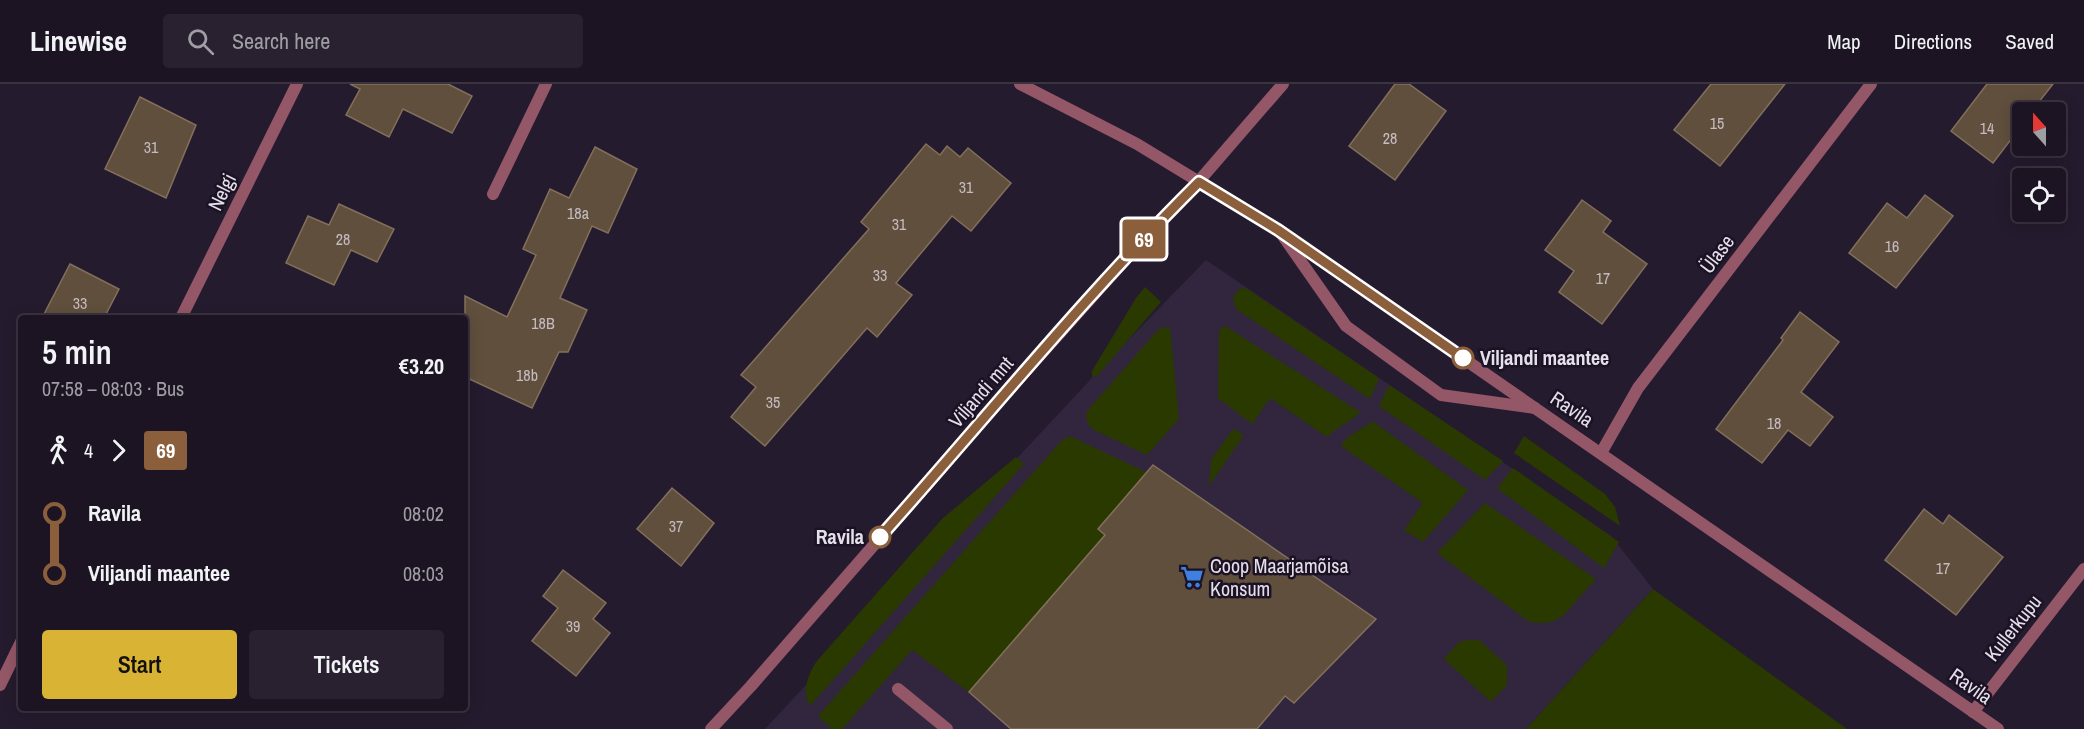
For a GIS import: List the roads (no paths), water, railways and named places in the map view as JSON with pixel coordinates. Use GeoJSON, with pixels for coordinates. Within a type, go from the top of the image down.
{"type":"FeatureCollection","features":[{"type":"Feature","properties":{"kind":"street","name":"Nelgi"},"geometry":{"type":"LineString","coordinates":[[182,315],[297,84]]}},
{"type":"Feature","properties":{"kind":"street"},"geometry":{"type":"LineString","coordinates":[[493,194],[546,84]]}},
{"type":"Feature","properties":{"kind":"street","name":"Ravila"},"geometry":{"type":"LineString","coordinates":[[1020,84],[1137,144],[1278,230],[1998,729]]}},
{"type":"Feature","properties":{"kind":"street","name":"Viljandi mnt"},"geometry":{"type":"LineString","coordinates":[[711,729],[1081,308],[1168,212],[1199,182],[1284,84]]}},
{"type":"Feature","properties":{"kind":"street","name":"Ülase"},"geometry":{"type":"LineString","coordinates":[[1601,453],[1638,388],[1871,84]]}},
{"type":"Feature","properties":{"kind":"street"},"geometry":{"type":"LineString","coordinates":[[1278,230],[1346,326],[1441,395],[1535,408]]}},
{"type":"Feature","properties":{"kind":"street","name":"Kullerkupu"},"geometry":{"type":"LineString","coordinates":[[1973,712],[2084,569]]}},
{"type":"Feature","properties":{"kind":"street"},"geometry":{"type":"LineString","coordinates":[[0,685],[18,648]]}},
{"type":"Feature","properties":{"kind":"street"},"geometry":{"type":"LineString","coordinates":[[898,689],[947,729]]}},
{"type":"Feature","properties":{"kind":"place","name":"Viljandi maantee"},"geometry":{"type":"Point","coordinates":[1463,358]}},
{"type":"Feature","properties":{"kind":"place","name":"Ravila"},"geometry":{"type":"Point","coordinates":[880,537]}},
{"type":"Feature","properties":{"kind":"place","name":"Coop Maarjamõisa Konsum"},"geometry":{"type":"Point","coordinates":[1192,577]}}]}
